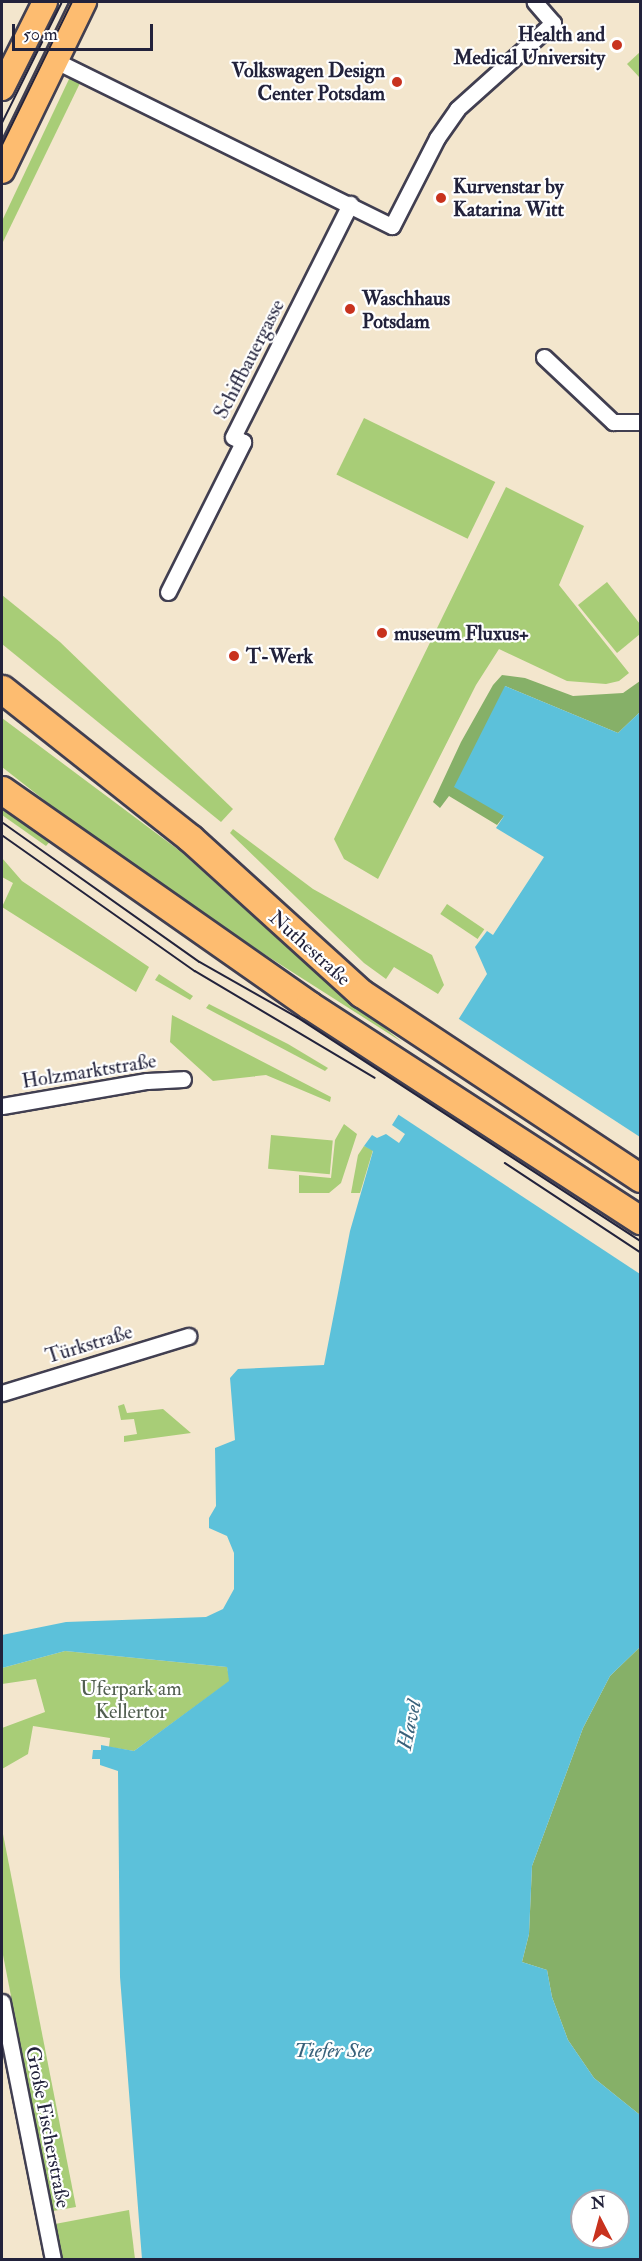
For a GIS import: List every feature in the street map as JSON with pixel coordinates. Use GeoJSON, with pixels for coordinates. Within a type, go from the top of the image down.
{"type":"FeatureCollection","features":[{"type":"Feature","properties":{"kind":"highway","name":"Nuthestraße"},"geometry":{"type":"LineString","coordinates":[[2,689],[190,837],[354,987],[413,1029],[640,1178]]}},
{"type":"Feature","properties":{"kind":"highway","name":"Nuthestraße"},"geometry":{"type":"LineString","coordinates":[[2,790],[309,1005],[640,1220]]}},
{"type":"Feature","properties":{"kind":"main road"},"geometry":{"type":"LineString","coordinates":[[2,88],[45,2]]}},
{"type":"Feature","properties":{"kind":"main road"},"geometry":{"type":"LineString","coordinates":[[2,171],[84,2]]}},
{"type":"Feature","properties":{"kind":"street"},"geometry":{"type":"LineString","coordinates":[[56,61],[392,226],[437,138],[457,109],[553,23],[535,2]]}},
{"type":"Feature","properties":{"kind":"street","name":"Schiffbauergasse"},"geometry":{"type":"LineString","coordinates":[[168,592],[243,442],[233,437],[350,204]]}},
{"type":"Feature","properties":{"kind":"street"},"geometry":{"type":"LineString","coordinates":[[544,357],[613,422],[640,422]]}},
{"type":"Feature","properties":{"kind":"street","name":"Holzmarktstraße"},"geometry":{"type":"LineString","coordinates":[[2,1106],[147,1081],[183,1080]]}},
{"type":"Feature","properties":{"kind":"street","name":"Türkstraße"},"geometry":{"type":"LineString","coordinates":[[2,1393],[189,1336]]}},
{"type":"Feature","properties":{"kind":"street","name":"Große Fischerstraße"},"geometry":{"type":"LineString","coordinates":[[2,2008],[53,2259]]}},
{"type":"Feature","properties":{"kind":"green space"},"geometry":{"type":"Polygon","coordinates":[[[640,52],[640,78],[627,64],[640,52]]]}},
{"type":"Feature","properties":{"kind":"green space"},"geometry":{"type":"Polygon","coordinates":[[[74,76],[81,81],[2,244],[2,221],[70,77],[74,76]]]}},
{"type":"Feature","properties":{"kind":"green space"},"geometry":{"type":"Polygon","coordinates":[[[364,418],[495,482],[468,539],[336,475],[364,418]]]}},
{"type":"Feature","properties":{"kind":"green space"},"geometry":{"type":"Polygon","coordinates":[[[506,487],[584,526],[559,585],[629,673],[619,681],[606,684],[567,681],[499,649],[476,685],[378,879],[344,859],[334,839],[506,487]]]}},
{"type":"Feature","properties":{"kind":"green space"},"geometry":{"type":"Polygon","coordinates":[[[607,582],[640,624],[640,634],[617,653],[578,605],[607,582]]]}},
{"type":"Feature","properties":{"kind":"green space"},"geometry":{"type":"Polygon","coordinates":[[[2,595],[60,642],[233,809],[221,822],[2,644],[2,595]]]}},
{"type":"Feature","properties":{"kind":"green space"},"geometry":{"type":"Polygon","coordinates":[[[502,675],[525,678],[573,696],[623,693],[640,681],[640,712],[618,733],[505,686],[504,816],[497,825],[449,796],[440,808],[433,802],[461,742],[493,685],[502,675]]]}},
{"type":"Feature","properties":{"kind":"green space"},"geometry":{"type":"Polygon","coordinates":[[[2,718],[180,851],[316,973],[402,1042],[264,954],[85,832],[2,767],[2,718]]]}},
{"type":"Feature","properties":{"kind":"green space"},"geometry":{"type":"Polygon","coordinates":[[[2,810],[23,820],[52,839],[46,846],[2,815],[2,810]]]}},
{"type":"Feature","properties":{"kind":"green space"},"geometry":{"type":"Polygon","coordinates":[[[233,829],[313,889],[432,955],[444,985],[438,994],[394,967],[386,979],[364,963],[230,833],[233,829]]]}},
{"type":"Feature","properties":{"kind":"green space"},"geometry":{"type":"Polygon","coordinates":[[[2,858],[22,881],[149,967],[136,992],[2,907],[13,883],[2,877],[2,858]]]}},
{"type":"Feature","properties":{"kind":"green space"},"geometry":{"type":"Polygon","coordinates":[[[447,904],[484,929],[478,939],[440,914],[447,904]]]}},
{"type":"Feature","properties":{"kind":"green space"},"geometry":{"type":"Polygon","coordinates":[[[159,974],[193,996],[190,1000],[155,980],[159,974]]]}},
{"type":"Feature","properties":{"kind":"green space"},"geometry":{"type":"Polygon","coordinates":[[[209,1004],[288,1044],[328,1068],[325,1071],[206,1008],[209,1004]]]}},
{"type":"Feature","properties":{"kind":"green space"},"geometry":{"type":"Polygon","coordinates":[[[172,1015],[331,1097],[330,1102],[266,1075],[213,1081],[170,1042],[172,1015]]]}},
{"type":"Feature","properties":{"kind":"green space"},"geometry":{"type":"Polygon","coordinates":[[[344,1124],[357,1134],[341,1183],[329,1193],[299,1193],[299,1175],[331,1178],[335,1140],[344,1124]]]}},
{"type":"Feature","properties":{"kind":"green space"},"geometry":{"type":"Polygon","coordinates":[[[271,1135],[333,1140],[330,1174],[268,1169],[271,1135]]]}},
{"type":"Feature","properties":{"kind":"green space"},"geometry":{"type":"Polygon","coordinates":[[[364,1146],[373,1150],[360,1193],[351,1193],[358,1155],[364,1146]]]}},
{"type":"Feature","properties":{"kind":"green space"},"geometry":{"type":"Polygon","coordinates":[[[124,1404],[127,1413],[163,1409],[191,1433],[124,1442],[124,1436],[137,1434],[134,1419],[121,1420],[118,1406],[124,1404]]]}},
{"type":"Feature","properties":{"kind":"green space"},"geometry":{"type":"Polygon","coordinates":[[[640,1647],[640,2115],[594,2078],[568,2040],[552,1997],[547,1970],[522,1962],[529,1934],[532,1866],[583,1728],[610,1676],[640,1647]]]}},
{"type":"Feature","properties":{"kind":"green space","name":"Uferpark am Kellertor"},"geometry":{"type":"Polygon","coordinates":[[[65,1651],[227,1667],[230,1681],[134,1751],[109,1747],[110,1738],[33,1726],[28,1754],[2,1769],[2,1728],[45,1712],[36,1679],[2,1684],[2,1668],[65,1651]]]}},
{"type":"Feature","properties":{"kind":"green space"},"geometry":{"type":"Polygon","coordinates":[[[2,1829],[76,2207],[53,2211],[2,1950],[2,1829]]]}},
{"type":"Feature","properties":{"kind":"green space"},"geometry":{"type":"Polygon","coordinates":[[[129,2210],[135,2259],[62,2259],[55,2224],[129,2210]]]}},
{"type":"Feature","properties":{"kind":"water","name":"Tiefer See"},"geometry":{"type":"Polygon","coordinates":[[[505,686],[618,733],[640,712],[640,1647],[610,1676],[583,1728],[532,1866],[529,1934],[522,1962],[547,1970],[552,1997],[568,2040],[594,2078],[640,2115],[640,2259],[142,2259],[120,1977],[118,1771],[100,1765],[100,1759],[92,1759],[93,1750],[101,1750],[101,1745],[134,1751],[229,1681],[227,1667],[65,1651],[2,1668],[2,1635],[66,1622],[206,1617],[223,1609],[234,1589],[234,1553],[227,1536],[209,1528],[209,1518],[216,1506],[215,1448],[235,1440],[230,1378],[238,1369],[324,1365],[350,1231],[373,1151],[364,1146],[372,1135],[377,1138],[386,1134],[399,1143],[405,1134],[392,1125],[487,974],[475,947],[487,931],[493,935],[544,857],[496,828],[504,816],[454,787],[505,686]]]}},
{"type":"Feature","properties":{"kind":"pier"},"geometry":{"type":"Polygon","coordinates":[[[456,1017],[640,1137],[640,1274],[396,1113],[456,1017]]]}},
{"type":"Feature","properties":{"kind":"tram line"},"geometry":{"type":"LineString","coordinates":[[2,145],[72,2]]}},
{"type":"Feature","properties":{"kind":"tram line"},"geometry":{"type":"LineString","coordinates":[[2,123],[61,4]]}},
{"type":"Feature","properties":{"kind":"tram line"},"geometry":{"type":"LineString","coordinates":[[2,822],[200,962],[297,1017],[640,1241]]}},
{"type":"Feature","properties":{"kind":"tram line"},"geometry":{"type":"LineString","coordinates":[[2,835],[195,971],[375,1078]]}},
{"type":"Feature","properties":{"kind":"tram line"},"geometry":{"type":"LineString","coordinates":[[505,1163],[640,1252]]}},
{"type":"Feature","properties":{"kind":"place","name":"Health and Medical University"},"geometry":{"type":"Point","coordinates":[617,45]}},
{"type":"Feature","properties":{"kind":"place","name":"Volkswagen Design Center Potsdam"},"geometry":{"type":"Point","coordinates":[397,82]}},
{"type":"Feature","properties":{"kind":"place","name":"Kurvenstar by Katarina Witt"},"geometry":{"type":"Point","coordinates":[441,198]}},
{"type":"Feature","properties":{"kind":"place","name":"Waschhaus Potsdam"},"geometry":{"type":"Point","coordinates":[350,309]}},
{"type":"Feature","properties":{"kind":"place","name":"museum Fluxus+"},"geometry":{"type":"Point","coordinates":[382,633]}},
{"type":"Feature","properties":{"kind":"place","name":"T-Werk"},"geometry":{"type":"Point","coordinates":[234,656]}},
{"type":"Feature","properties":{"kind":"water label","name":"Havel"},"geometry":{"type":"Point","coordinates":[410,1725]}}]}
